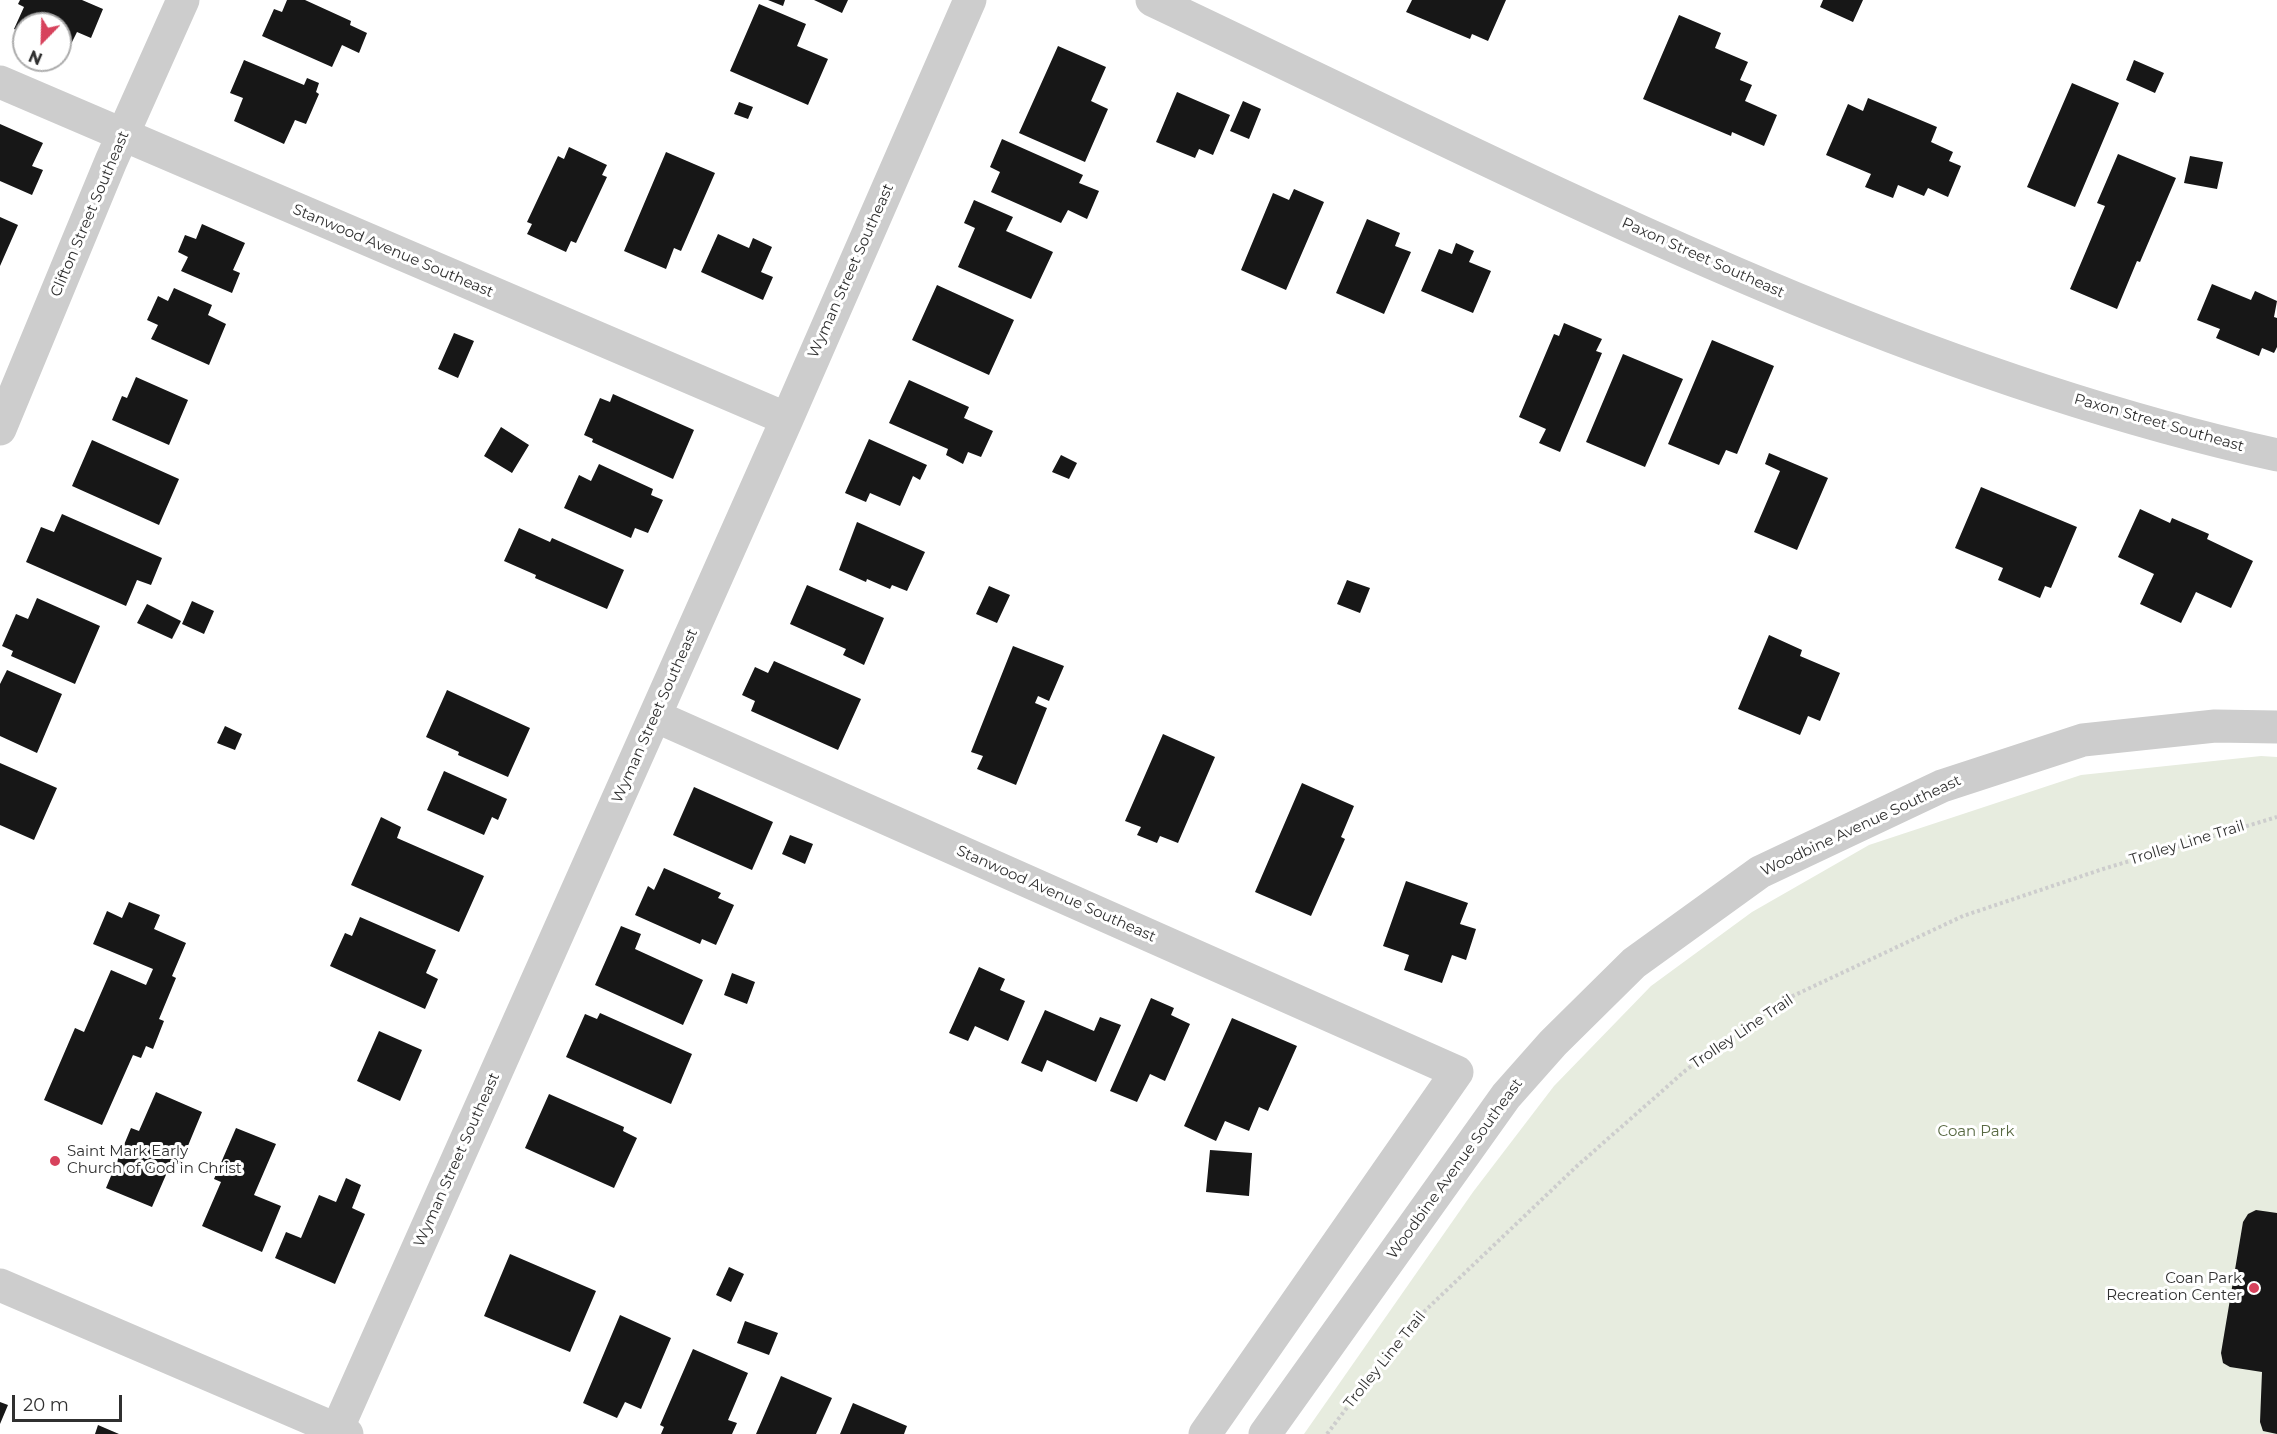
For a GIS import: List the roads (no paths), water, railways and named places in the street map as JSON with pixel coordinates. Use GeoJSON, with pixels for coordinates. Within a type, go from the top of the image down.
{"type":"FeatureCollection","features":[{"type":"Feature","properties":{"kind":"street","name":"Clifton Street Southeast"},"geometry":{"type":"LineString","coordinates":[[0,429],[122,136],[183,0]]}},
{"type":"Feature","properties":{"kind":"street","name":"Wyman Street Southeast"},"geometry":{"type":"LineString","coordinates":[[339,1433],[787,419],[969,0]]}},
{"type":"Feature","properties":{"kind":"street","name":"Paxon Street Southeast"},"geometry":{"type":"LineString","coordinates":[[1152,0],[1751,280],[1913,345],[2078,401],[2277,455]]}},
{"type":"Feature","properties":{"kind":"street","name":"Stanwood Avenue Southeast"},"geometry":{"type":"LineString","coordinates":[[0,82],[787,419]]}},
{"type":"Feature","properties":{"kind":"street","name":"Stanwood Avenue Southeast"},"geometry":{"type":"LineString","coordinates":[[655,716],[1457,1072],[1205,1434]]}},
{"type":"Feature","properties":{"kind":"street","name":"Woodbine Avenue Southeast"},"geometry":{"type":"LineString","coordinates":[[1265,1434],[1506,1096],[1553,1043],[1634,963],[1760,872],[1942,786],[2083,740],[2215,726],[2277,727]]}},
{"type":"Feature","properties":{"kind":"street"},"geometry":{"type":"LineString","coordinates":[[0,1285],[339,1433]]}},
{"type":"Feature","properties":{"kind":"place","name":"Saint Mark Early Church of God in Christ"},"geometry":{"type":"Point","coordinates":[55,1161]}},
{"type":"Feature","properties":{"kind":"place","name":"Coan Park Recreation Center"},"geometry":{"type":"Point","coordinates":[2254,1288]}},
{"type":"Feature","properties":{"kind":"park label","name":"Coan Park"},"geometry":{"type":"Point","coordinates":[1976,1132]}}]}
